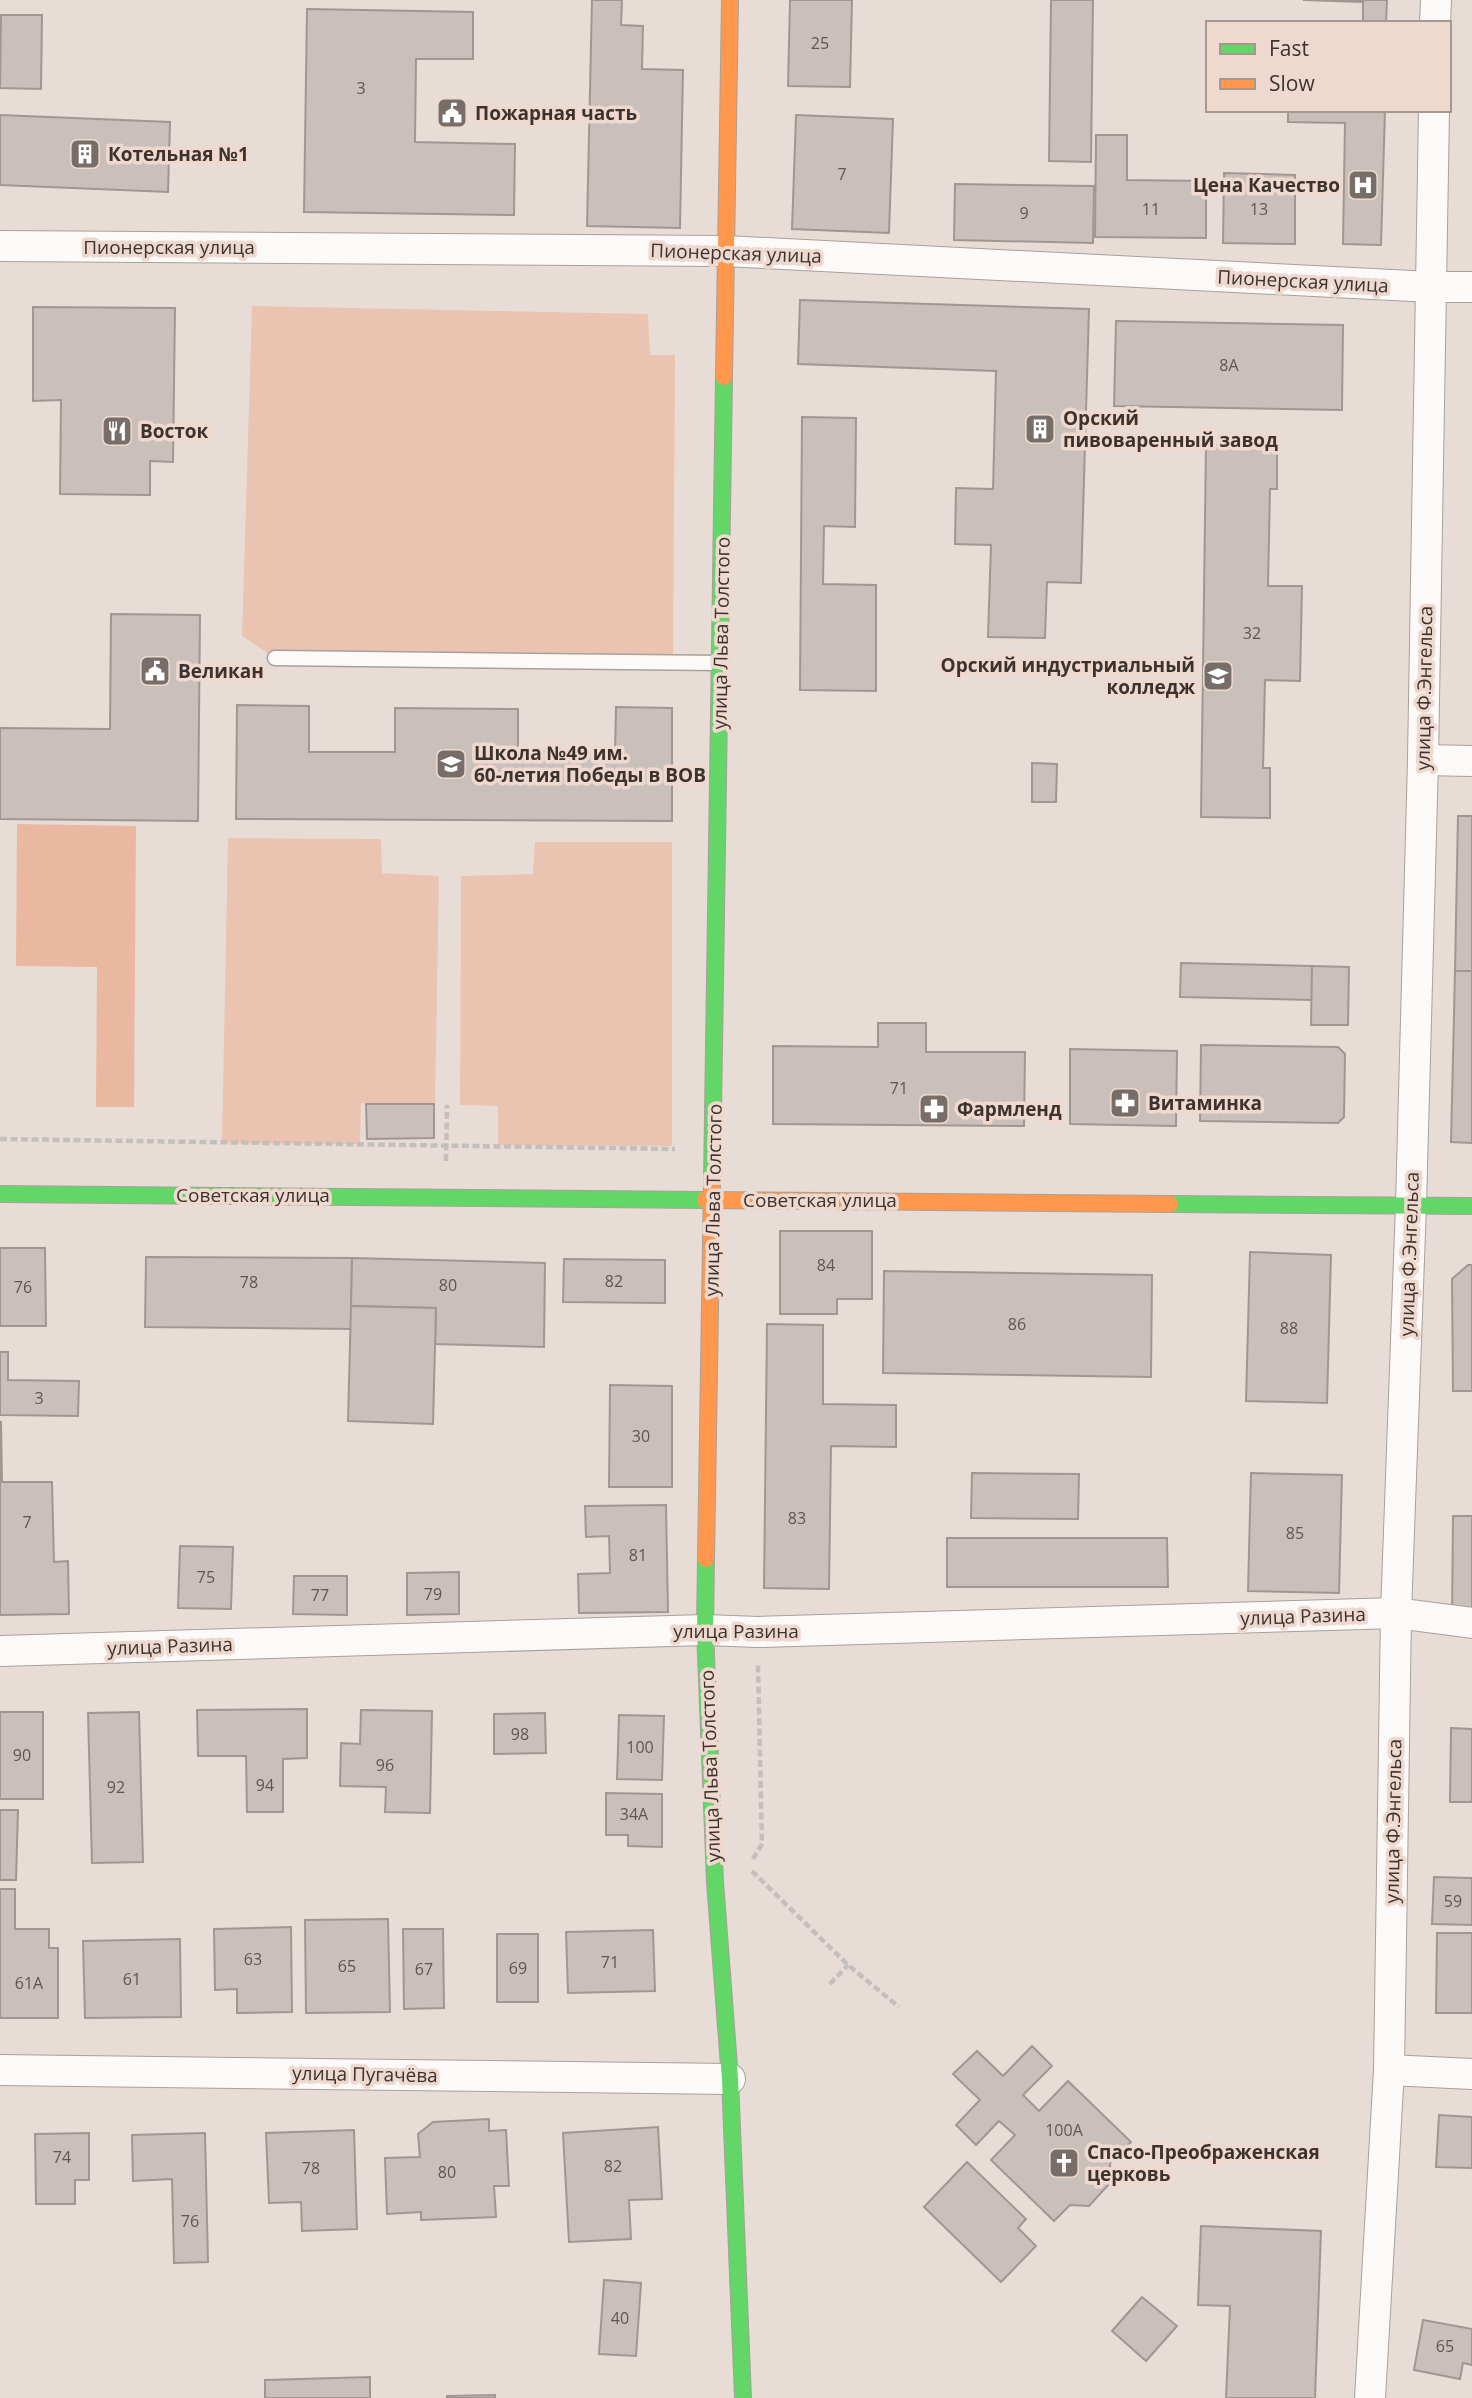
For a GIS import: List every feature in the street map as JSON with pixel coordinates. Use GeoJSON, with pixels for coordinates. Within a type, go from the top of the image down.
{"type":"FeatureCollection","features":[{"type":"Feature","properties":{"kind":"street","name":"улица Льва Толстого"},"geometry":{"type":"LineString","coordinates":[[730,0],[705,1630],[715,1882],[730,2078],[743,2398]]}},
{"type":"Feature","properties":{"kind":"street"},"geometry":{"type":"LineString","coordinates":[[1435,21],[1436,0]]}},
{"type":"Feature","properties":{"kind":"street","name":"улица Ф.Энгельса"},"geometry":{"type":"LineString","coordinates":[[1370,2398],[1389,2070],[1396,1613],[1423,760],[1434,112]]}},
{"type":"Feature","properties":{"kind":"street","name":"Пионерская улица"},"geometry":{"type":"LineString","coordinates":[[0,246],[725,251],[1431,287],[1472,286]]}},
{"type":"Feature","properties":{"kind":"street"},"geometry":{"type":"LineString","coordinates":[[1423,760],[1472,761]]}},
{"type":"Feature","properties":{"kind":"street","name":"Советская улица"},"geometry":{"type":"LineString","coordinates":[[0,1194],[1472,1206]]}},
{"type":"Feature","properties":{"kind":"street","name":"улица Разина"},"geometry":{"type":"LineString","coordinates":[[0,1651],[1396,1613],[1472,1623]]}},
{"type":"Feature","properties":{"kind":"street","name":"улица Пугачёва"},"geometry":{"type":"LineString","coordinates":[[0,2070],[730,2078]]}},
{"type":"Feature","properties":{"kind":"street"},"geometry":{"type":"LineString","coordinates":[[1389,2070],[1472,2074]]}},
{"type":"Feature","properties":{"kind":"lane"},"geometry":{"type":"LineString","coordinates":[[275,658],[720,663]]}},
{"type":"Feature","properties":{"kind":"path"},"geometry":{"type":"LineString","coordinates":[[446,1197],[447,1105]]}},
{"type":"Feature","properties":{"kind":"path"},"geometry":{"type":"LineString","coordinates":[[0,1139],[714,1150]]}},
{"type":"Feature","properties":{"kind":"path"},"geometry":{"type":"LineString","coordinates":[[758,1632],[762,1844],[749,1867],[848,1965],[899,2007]]}},
{"type":"Feature","properties":{"kind":"path"},"geometry":{"type":"LineString","coordinates":[[830,1984],[848,1965]]}},
{"type":"Feature","properties":{"kind":"shaded area"},"geometry":{"type":"Polygon","coordinates":[[[252,306],[648,314],[650,355],[675,355],[673,663],[275,658],[242,636],[252,306]]]}},
{"type":"Feature","properties":{"kind":"shaded area"},"geometry":{"type":"Polygon","coordinates":[[[17,824],[136,826],[134,1107],[96,1107],[97,967],[16,966],[17,824]]]}},
{"type":"Feature","properties":{"kind":"shaded area"},"geometry":{"type":"Polygon","coordinates":[[[228,838],[381,839],[382,873],[439,876],[435,1105],[361,1103],[360,1144],[222,1143],[228,838]]]}},
{"type":"Feature","properties":{"kind":"shaded area"},"geometry":{"type":"Polygon","coordinates":[[[535,842],[672,842],[672,1146],[498,1145],[498,1106],[460,1105],[461,876],[533,874],[535,842]]]}},
{"type":"Feature","properties":{"kind":"building"},"geometry":{"type":"Polygon","coordinates":[[[592,0],[622,0],[621,25],[643,26],[642,69],[683,70],[680,228],[587,226],[592,0]]]}},
{"type":"Feature","properties":{"kind":"building"},"geometry":{"type":"Polygon","coordinates":[[[790,0],[852,0],[850,87],[788,86],[790,0]]]}},
{"type":"Feature","properties":{"kind":"building"},"geometry":{"type":"Polygon","coordinates":[[[1051,0],[1093,0],[1091,162],[1049,161],[1051,0]]]}},
{"type":"Feature","properties":{"kind":"building"},"geometry":{"type":"Polygon","coordinates":[[[1303,0],[1387,0],[1386,21],[1363,21],[1363,2],[1303,0]]]}},
{"type":"Feature","properties":{"kind":"building"},"geometry":{"type":"Polygon","coordinates":[[[307,9],[473,12],[473,59],[416,59],[415,142],[515,144],[514,215],[304,212],[307,9]]]}},
{"type":"Feature","properties":{"kind":"building"},"geometry":{"type":"Polygon","coordinates":[[[1,15],[42,15],[41,89],[0,88],[1,15]]]}},
{"type":"Feature","properties":{"kind":"building","name":"Цена Качество"},"geometry":{"type":"Polygon","coordinates":[[[1288,112],[1385,112],[1381,245],[1343,244],[1345,123],[1288,122],[1288,112]]]}},
{"type":"Feature","properties":{"kind":"building","name":"Котельная №1"},"geometry":{"type":"Polygon","coordinates":[[[0,115],[170,122],[168,192],[0,185],[0,115]]]}},
{"type":"Feature","properties":{"kind":"building"},"geometry":{"type":"Polygon","coordinates":[[[796,115],[893,119],[889,233],[792,229],[796,115]]]}},
{"type":"Feature","properties":{"kind":"building"},"geometry":{"type":"Polygon","coordinates":[[[1096,135],[1127,135],[1127,180],[1206,181],[1206,238],[1095,237],[1096,135]]]}},
{"type":"Feature","properties":{"kind":"building"},"geometry":{"type":"Polygon","coordinates":[[[1224,173],[1295,175],[1295,244],[1223,243],[1224,173]]]}},
{"type":"Feature","properties":{"kind":"building"},"geometry":{"type":"Polygon","coordinates":[[[955,184],[1094,186],[1093,243],[954,240],[955,184]]]}},
{"type":"Feature","properties":{"kind":"building","name":"Орский пивоваренный завод"},"geometry":{"type":"Polygon","coordinates":[[[800,300],[1089,309],[1081,583],[1047,582],[1045,638],[988,637],[991,545],[955,544],[956,488],[993,489],[996,371],[798,364],[800,300]]]}},
{"type":"Feature","properties":{"kind":"building","name":"Восток"},"geometry":{"type":"Polygon","coordinates":[[[33,307],[175,308],[173,462],[150,461],[150,495],[60,494],[61,400],[33,401],[33,307]]]}},
{"type":"Feature","properties":{"kind":"building"},"geometry":{"type":"Polygon","coordinates":[[[1116,321],[1343,325],[1342,410],[1114,406],[1116,321]]]}},
{"type":"Feature","properties":{"kind":"building"},"geometry":{"type":"Polygon","coordinates":[[[802,417],[856,418],[855,527],[824,526],[823,584],[876,585],[876,691],[800,690],[802,417]]]}},
{"type":"Feature","properties":{"kind":"building","name":"Орский индустриальный колледж"},"geometry":{"type":"Polygon","coordinates":[[[1206,444],[1277,445],[1277,489],[1270,489],[1268,586],[1302,586],[1300,681],[1265,680],[1263,768],[1270,768],[1270,818],[1201,817],[1206,444]]]}},
{"type":"Feature","properties":{"kind":"building","name":"Великан"},"geometry":{"type":"Polygon","coordinates":[[[111,614],[200,615],[198,821],[0,819],[0,728],[110,729],[111,614]]]}},
{"type":"Feature","properties":{"kind":"building"},"geometry":{"type":"Polygon","coordinates":[[[237,705],[309,706],[309,752],[395,752],[395,708],[518,709],[518,751],[615,752],[616,707],[672,708],[672,821],[236,819],[237,705]]]}},
{"type":"Feature","properties":{"kind":"building"},"geometry":{"type":"Polygon","coordinates":[[[1032,763],[1057,764],[1056,802],[1032,802],[1032,763]]]}},
{"type":"Feature","properties":{"kind":"building"},"geometry":{"type":"Polygon","coordinates":[[[1458,816],[1472,816],[1472,971],[1455,971],[1458,816]]]}},
{"type":"Feature","properties":{"kind":"building"},"geometry":{"type":"Polygon","coordinates":[[[1181,963],[1312,966],[1312,1000],[1180,997],[1181,963]]]}},
{"type":"Feature","properties":{"kind":"building"},"geometry":{"type":"Polygon","coordinates":[[[1312,966],[1349,967],[1348,1025],[1311,1025],[1312,966]]]}},
{"type":"Feature","properties":{"kind":"building"},"geometry":{"type":"Polygon","coordinates":[[[1455,971],[1472,971],[1472,1143],[1451,1142],[1455,971]]]}},
{"type":"Feature","properties":{"kind":"building"},"geometry":{"type":"Polygon","coordinates":[[[878,1023],[926,1023],[926,1052],[1025,1052],[1024,1126],[773,1124],[773,1046],[878,1047],[878,1023]]]}},
{"type":"Feature","properties":{"kind":"building"},"geometry":{"type":"Polygon","coordinates":[[[1201,1045],[1338,1047],[1345,1054],[1344,1117],[1338,1123],[1200,1121],[1201,1045]]]}},
{"type":"Feature","properties":{"kind":"building"},"geometry":{"type":"Polygon","coordinates":[[[1070,1049],[1177,1051],[1176,1126],[1070,1124],[1070,1049]]]}},
{"type":"Feature","properties":{"kind":"building"},"geometry":{"type":"Polygon","coordinates":[[[366,1104],[434,1104],[434,1138],[367,1139],[366,1104]]]}},
{"type":"Feature","properties":{"kind":"building"},"geometry":{"type":"Polygon","coordinates":[[[780,1231],[872,1231],[872,1299],[837,1299],[837,1314],[780,1314],[780,1231]]]}},
{"type":"Feature","properties":{"kind":"building"},"geometry":{"type":"Polygon","coordinates":[[[0,1248],[45,1248],[46,1326],[0,1326],[0,1248]]]}},
{"type":"Feature","properties":{"kind":"building"},"geometry":{"type":"Polygon","coordinates":[[[1250,1252],[1331,1255],[1327,1403],[1246,1401],[1250,1252]]]}},
{"type":"Feature","properties":{"kind":"building"},"geometry":{"type":"Polygon","coordinates":[[[146,1257],[352,1258],[351,1329],[145,1327],[146,1257]]]}},
{"type":"Feature","properties":{"kind":"building"},"geometry":{"type":"Polygon","coordinates":[[[352,1258],[545,1263],[544,1347],[435,1344],[436,1308],[351,1306],[352,1258]]]}},
{"type":"Feature","properties":{"kind":"building"},"geometry":{"type":"Polygon","coordinates":[[[564,1259],[665,1260],[665,1303],[563,1302],[564,1259]]]}},
{"type":"Feature","properties":{"kind":"building"},"geometry":{"type":"Polygon","coordinates":[[[1468,1265],[1472,1265],[1472,1391],[1453,1391],[1452,1279],[1468,1265]]]}},
{"type":"Feature","properties":{"kind":"building"},"geometry":{"type":"Polygon","coordinates":[[[884,1271],[1152,1275],[1151,1377],[883,1373],[884,1271]]]}},
{"type":"Feature","properties":{"kind":"building"},"geometry":{"type":"Polygon","coordinates":[[[351,1306],[436,1308],[433,1424],[348,1421],[351,1306]]]}},
{"type":"Feature","properties":{"kind":"building"},"geometry":{"type":"Polygon","coordinates":[[[767,1324],[823,1325],[823,1404],[896,1405],[896,1447],[831,1446],[829,1589],[764,1588],[767,1324]]]}},
{"type":"Feature","properties":{"kind":"building"},"geometry":{"type":"Polygon","coordinates":[[[0,1352],[8,1352],[8,1380],[79,1381],[78,1416],[0,1415],[0,1352]]]}},
{"type":"Feature","properties":{"kind":"building"},"geometry":{"type":"Polygon","coordinates":[[[610,1385],[672,1386],[672,1487],[609,1487],[610,1385]]]}},
{"type":"Feature","properties":{"kind":"building"},"geometry":{"type":"Polygon","coordinates":[[[1,1422],[2,1482],[0,1482],[1,1422]]]}},
{"type":"Feature","properties":{"kind":"building"},"geometry":{"type":"Polygon","coordinates":[[[972,1473],[1079,1474],[1078,1519],[971,1518],[972,1473]]]}},
{"type":"Feature","properties":{"kind":"building"},"geometry":{"type":"Polygon","coordinates":[[[1251,1473],[1342,1475],[1339,1593],[1248,1591],[1251,1473]]]}},
{"type":"Feature","properties":{"kind":"building"},"geometry":{"type":"Polygon","coordinates":[[[0,1482],[52,1482],[54,1562],[68,1561],[69,1614],[0,1615],[0,1482]]]}},
{"type":"Feature","properties":{"kind":"building"},"geometry":{"type":"Polygon","coordinates":[[[666,1505],[668,1612],[579,1613],[578,1574],[610,1573],[609,1536],[586,1537],[585,1506],[666,1505]]]}},
{"type":"Feature","properties":{"kind":"building"},"geometry":{"type":"Polygon","coordinates":[[[1453,1516],[1472,1516],[1472,1620],[1452,1620],[1453,1516]]]}},
{"type":"Feature","properties":{"kind":"building"},"geometry":{"type":"Polygon","coordinates":[[[947,1538],[1167,1538],[1168,1587],[947,1587],[947,1538]]]}},
{"type":"Feature","properties":{"kind":"building"},"geometry":{"type":"Polygon","coordinates":[[[180,1546],[233,1547],[231,1609],[178,1608],[180,1546]]]}},
{"type":"Feature","properties":{"kind":"building"},"geometry":{"type":"Polygon","coordinates":[[[459,1572],[459,1614],[407,1615],[407,1573],[459,1572]]]}},
{"type":"Feature","properties":{"kind":"building"},"geometry":{"type":"Polygon","coordinates":[[[294,1576],[347,1576],[347,1615],[293,1614],[294,1576]]]}},
{"type":"Feature","properties":{"kind":"building"},"geometry":{"type":"Polygon","coordinates":[[[307,1709],[307,1758],[283,1759],[283,1812],[247,1812],[246,1756],[198,1756],[197,1710],[307,1709]]]}},
{"type":"Feature","properties":{"kind":"building"},"geometry":{"type":"Polygon","coordinates":[[[361,1710],[432,1711],[430,1813],[385,1812],[386,1787],[340,1786],[341,1743],[360,1744],[361,1710]]]}},
{"type":"Feature","properties":{"kind":"building"},"geometry":{"type":"Polygon","coordinates":[[[0,1712],[43,1712],[43,1799],[0,1799],[0,1712]]]}},
{"type":"Feature","properties":{"kind":"building"},"geometry":{"type":"Polygon","coordinates":[[[139,1712],[143,1862],[92,1863],[88,1713],[139,1712]]]}},
{"type":"Feature","properties":{"kind":"building"},"geometry":{"type":"Polygon","coordinates":[[[545,1713],[546,1753],[494,1754],[494,1714],[545,1713]]]}},
{"type":"Feature","properties":{"kind":"building"},"geometry":{"type":"Polygon","coordinates":[[[619,1715],[664,1716],[662,1780],[617,1779],[619,1715]]]}},
{"type":"Feature","properties":{"kind":"building"},"geometry":{"type":"Polygon","coordinates":[[[1451,1728],[1472,1729],[1472,1802],[1450,1802],[1451,1728]]]}},
{"type":"Feature","properties":{"kind":"building"},"geometry":{"type":"Polygon","coordinates":[[[606,1793],[662,1794],[662,1847],[628,1846],[628,1835],[606,1835],[606,1793]]]}},
{"type":"Feature","properties":{"kind":"building"},"geometry":{"type":"Polygon","coordinates":[[[0,1810],[18,1810],[16,1880],[0,1880],[0,1810]]]}},
{"type":"Feature","properties":{"kind":"building"},"geometry":{"type":"Polygon","coordinates":[[[1434,1877],[1472,1878],[1472,1925],[1432,1924],[1434,1877]]]}},
{"type":"Feature","properties":{"kind":"building"},"geometry":{"type":"Polygon","coordinates":[[[0,1889],[15,1889],[15,1929],[49,1929],[49,1948],[58,1948],[58,2018],[0,2018],[0,1889]]]}},
{"type":"Feature","properties":{"kind":"building"},"geometry":{"type":"Polygon","coordinates":[[[388,1919],[390,2012],[306,2013],[305,1920],[388,1919]]]}},
{"type":"Feature","properties":{"kind":"building"},"geometry":{"type":"Polygon","coordinates":[[[291,1927],[292,2012],[237,2013],[237,1989],[215,1990],[214,1929],[291,1927]]]}},
{"type":"Feature","properties":{"kind":"building"},"geometry":{"type":"Polygon","coordinates":[[[403,1929],[443,1929],[444,2008],[404,2009],[403,1929]]]}},
{"type":"Feature","properties":{"kind":"building"},"geometry":{"type":"Polygon","coordinates":[[[653,1930],[655,1991],[568,1993],[566,1932],[653,1930]]]}},
{"type":"Feature","properties":{"kind":"building"},"geometry":{"type":"Polygon","coordinates":[[[1437,1933],[1472,1933],[1472,2013],[1436,2013],[1437,1933]]]}},
{"type":"Feature","properties":{"kind":"building"},"geometry":{"type":"Polygon","coordinates":[[[497,1934],[538,1934],[538,2002],[497,2002],[497,1934]]]}},
{"type":"Feature","properties":{"kind":"building"},"geometry":{"type":"Polygon","coordinates":[[[180,1939],[181,2017],[85,2018],[83,1941],[180,1939]]]}},
{"type":"Feature","properties":{"kind":"building"},"geometry":{"type":"Polygon","coordinates":[[[1032,2046],[1052,2066],[1023,2095],[1039,2111],[1068,2081],[1131,2142],[1110,2163],[1111,2182],[1089,2206],[1070,2205],[1054,2221],[991,2160],[1015,2135],[999,2121],[976,2145],[956,2125],[980,2100],[953,2074],[977,2051],[1003,2076],[1032,2046]]]}},
{"type":"Feature","properties":{"kind":"building"},"geometry":{"type":"Polygon","coordinates":[[[1439,2115],[1472,2117],[1472,2168],[1436,2167],[1439,2115]]]}},
{"type":"Feature","properties":{"kind":"building"},"geometry":{"type":"Polygon","coordinates":[[[489,2119],[489,2131],[506,2130],[509,2186],[494,2186],[496,2217],[421,2220],[421,2212],[387,2214],[385,2158],[420,2157],[418,2134],[433,2122],[489,2119]]]}},
{"type":"Feature","properties":{"kind":"building"},"geometry":{"type":"Polygon","coordinates":[[[658,2127],[662,2199],[629,2200],[631,2239],[569,2242],[563,2133],[658,2127]]]}},
{"type":"Feature","properties":{"kind":"building"},"geometry":{"type":"Polygon","coordinates":[[[354,2130],[357,2229],[302,2231],[301,2202],[269,2203],[266,2133],[354,2130]]]}},
{"type":"Feature","properties":{"kind":"building"},"geometry":{"type":"Polygon","coordinates":[[[89,2133],[89,2180],[75,2180],[75,2204],[36,2204],[35,2134],[89,2133]]]}},
{"type":"Feature","properties":{"kind":"building"},"geometry":{"type":"Polygon","coordinates":[[[205,2133],[208,2262],[174,2263],[172,2179],[133,2181],[132,2135],[205,2133]]]}},
{"type":"Feature","properties":{"kind":"building"},"geometry":{"type":"Polygon","coordinates":[[[967,2162],[1026,2219],[1018,2228],[1036,2246],[1001,2282],[924,2207],[967,2162]]]}},
{"type":"Feature","properties":{"kind":"building"},"geometry":{"type":"Polygon","coordinates":[[[1201,2226],[1321,2231],[1315,2398],[1226,2398],[1230,2306],[1198,2305],[1201,2226]]]}},
{"type":"Feature","properties":{"kind":"building"},"geometry":{"type":"Polygon","coordinates":[[[604,2280],[641,2283],[636,2356],[599,2354],[604,2280]]]}},
{"type":"Feature","properties":{"kind":"building"},"geometry":{"type":"Polygon","coordinates":[[[1142,2297],[1177,2326],[1146,2361],[1112,2331],[1142,2297]]]}},
{"type":"Feature","properties":{"kind":"building"},"geometry":{"type":"Polygon","coordinates":[[[1423,2320],[1472,2329],[1472,2365],[1463,2363],[1460,2379],[1414,2370],[1423,2320]]]}},
{"type":"Feature","properties":{"kind":"building"},"geometry":{"type":"Polygon","coordinates":[[[370,2377],[370,2398],[265,2398],[265,2380],[370,2377]]]}},
{"type":"Feature","properties":{"kind":"building"},"geometry":{"type":"Polygon","coordinates":[[[495,2395],[495,2398],[447,2398],[447,2396],[495,2395]]]}},
{"type":"Feature","properties":{"kind":"traffic: fast"},"geometry":{"type":"LineString","coordinates":[[712,1181],[724,377]]}},
{"type":"Feature","properties":{"kind":"traffic: fast"},"geometry":{"type":"LineString","coordinates":[[0,1194],[705,1200]]}},
{"type":"Feature","properties":{"kind":"traffic: fast"},"geometry":{"type":"LineString","coordinates":[[1170,1204],[1472,1206]]}},
{"type":"Feature","properties":{"kind":"traffic: fast"},"geometry":{"type":"LineString","coordinates":[[706,1559],[705,1630],[715,1882],[730,2079],[743,2398]]}},
{"type":"Feature","properties":{"kind":"traffic: slow"},"geometry":{"type":"LineString","coordinates":[[724,377],[730,0]]}},
{"type":"Feature","properties":{"kind":"traffic: slow"},"geometry":{"type":"LineString","coordinates":[[706,1559],[712,1181]]}},
{"type":"Feature","properties":{"kind":"traffic: slow"},"geometry":{"type":"LineString","coordinates":[[705,1200],[1170,1204]]}},
{"type":"Feature","properties":{"kind":"place","name":"Пожарная часть"},"geometry":{"type":"Point","coordinates":[452,113]}},
{"type":"Feature","properties":{"kind":"place","name":"Котельная №1"},"geometry":{"type":"Point","coordinates":[85,154]}},
{"type":"Feature","properties":{"kind":"place","name":"Цена Качество"},"geometry":{"type":"Point","coordinates":[1363,185]}},
{"type":"Feature","properties":{"kind":"place","name":"Орский пивоваренный завод"},"geometry":{"type":"Point","coordinates":[1040,429]}},
{"type":"Feature","properties":{"kind":"place","name":"Восток"},"geometry":{"type":"Point","coordinates":[117,431]}},
{"type":"Feature","properties":{"kind":"place","name":"Великан"},"geometry":{"type":"Point","coordinates":[155,671]}},
{"type":"Feature","properties":{"kind":"place","name":"Орский индустриальный колледж"},"geometry":{"type":"Point","coordinates":[1218,676]}},
{"type":"Feature","properties":{"kind":"place","name":"Школа №49 им. 60-летия Победы в ВОВ"},"geometry":{"type":"Point","coordinates":[451,764]}},
{"type":"Feature","properties":{"kind":"place","name":"Витаминка"},"geometry":{"type":"Point","coordinates":[1125,1103]}},
{"type":"Feature","properties":{"kind":"place","name":"Фармленд"},"geometry":{"type":"Point","coordinates":[934,1109]}},
{"type":"Feature","properties":{"kind":"place","name":"Спасо-Преображенская церковь"},"geometry":{"type":"Point","coordinates":[1064,2163]}}]}
